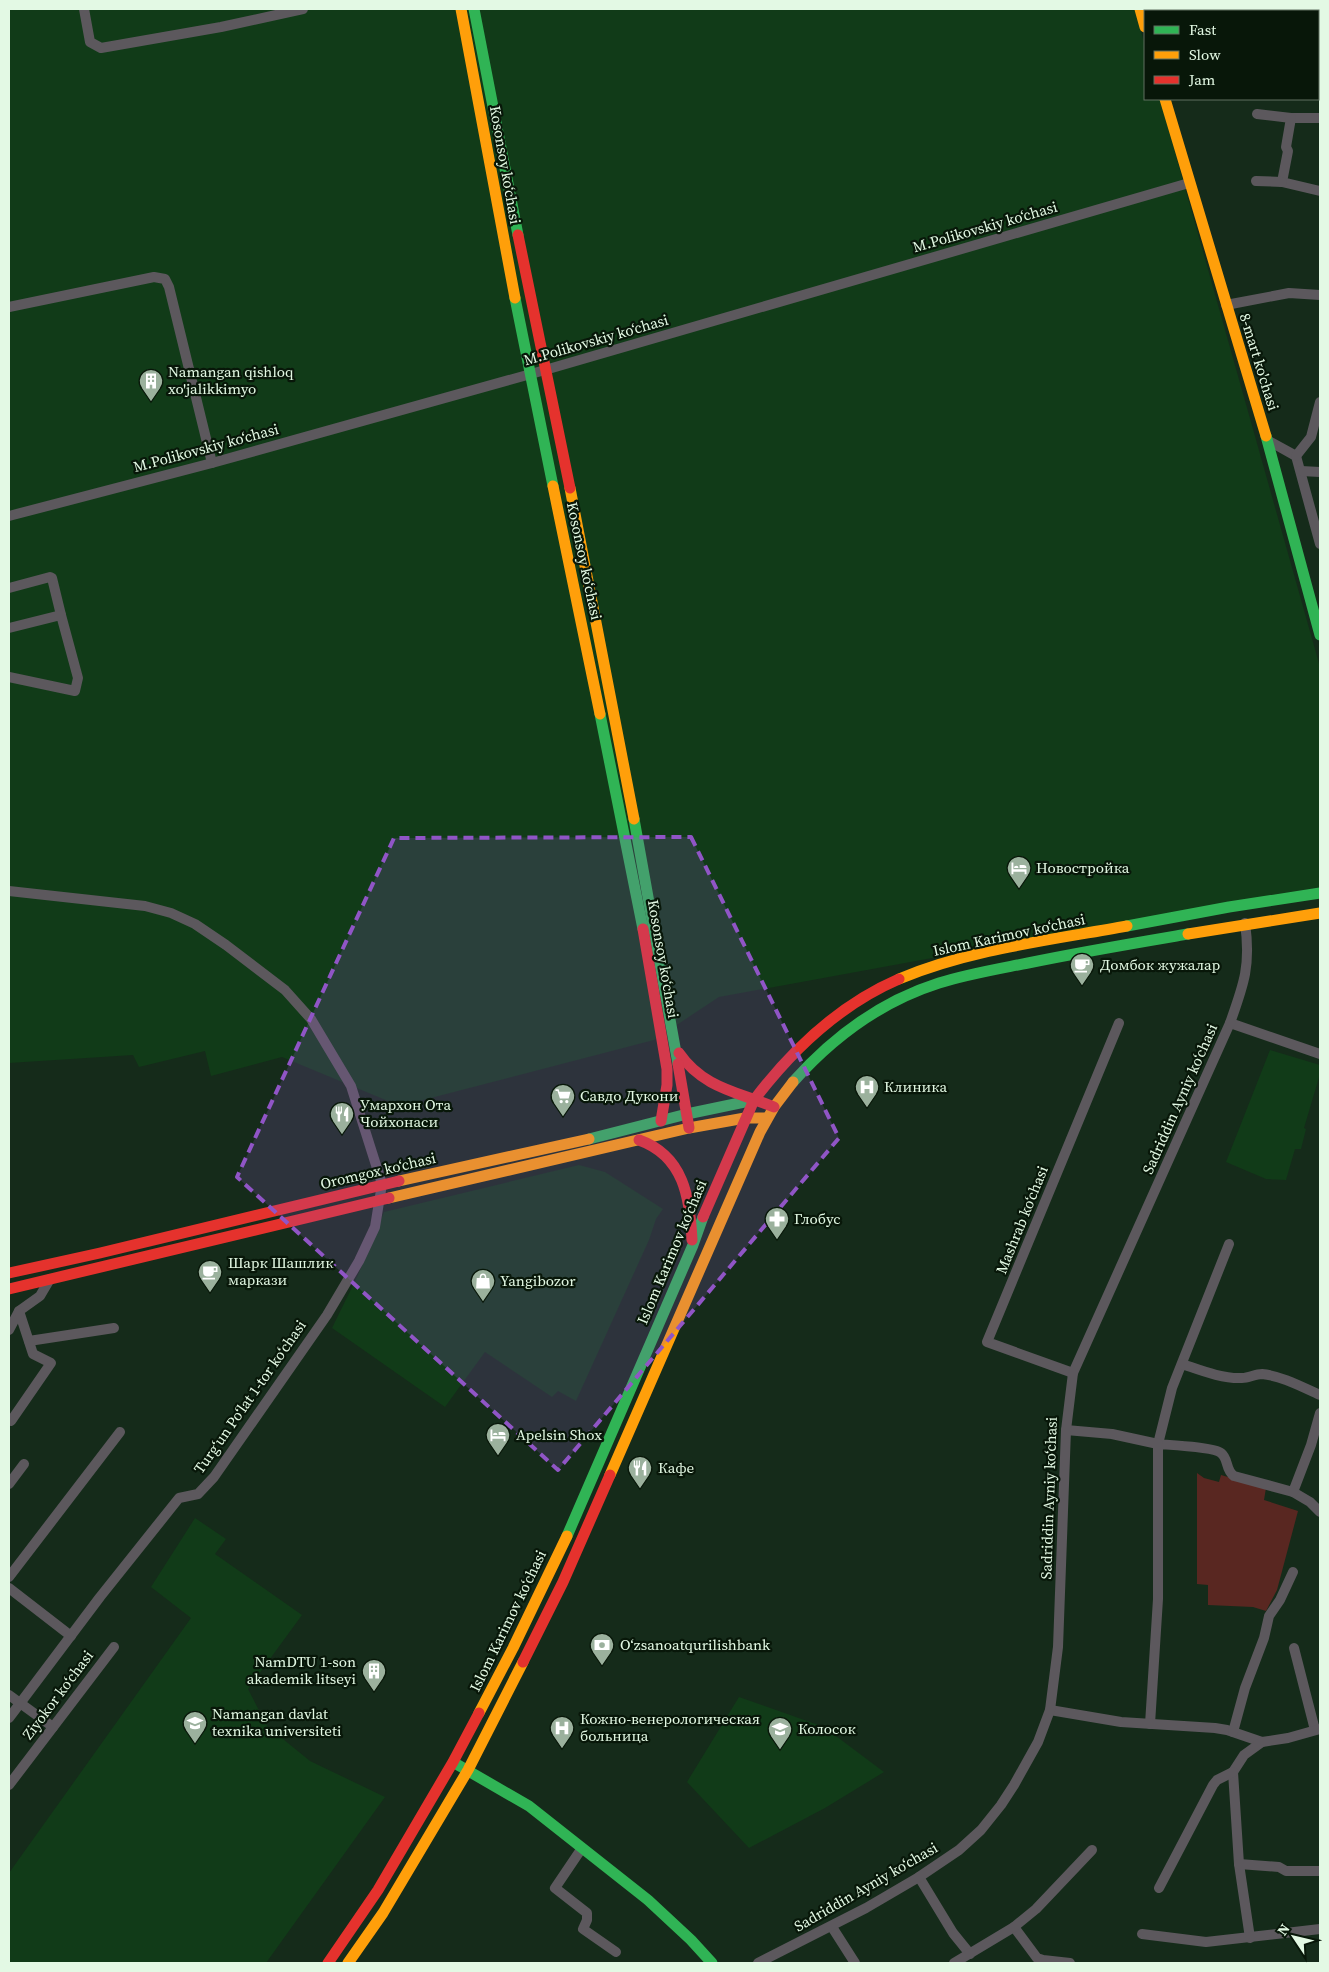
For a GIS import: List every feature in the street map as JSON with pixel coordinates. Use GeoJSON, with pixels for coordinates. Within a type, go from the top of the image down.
{"type":"FeatureCollection","features":[{"type":"Feature","properties":{"kind":"main road","name":"Kosonsoy koʻchasi"},"geometry":{"type":"LineString","coordinates":[[461,9],[529,374],[580,610],[646,946],[667,1069],[667,1084],[661,1121]]}},
{"type":"Feature","properties":{"kind":"main road","name":"Kosonsoy koʻchasi"},"geometry":{"type":"LineString","coordinates":[[474,9],[545,370],[587,568],[676,1047],[689,1128]]}},
{"type":"Feature","properties":{"kind":"main road"},"geometry":{"type":"LineString","coordinates":[[1140,9],[1144,23]]}},
{"type":"Feature","properties":{"kind":"main road","name":"8-mart ko'chasi"},"geometry":{"type":"LineString","coordinates":[[1165,100],[1267,440],[1320,635]]}},
{"type":"Feature","properties":{"kind":"main road","name":"Islom Karimov koʻchasi"},"geometry":{"type":"LineString","coordinates":[[328,1963],[378,1890],[453,1762],[513,1648],[559,1554],[745,1118],[754,1100],[766,1084],[811,1037],[848,1006],[878,988],[925,968],[978,955],[1320,893]]}},
{"type":"Feature","properties":{"kind":"main road","name":"Islom Karimov koʻchasi"},"geometry":{"type":"LineString","coordinates":[[348,1963],[383,1913],[468,1770],[570,1566],[767,1118],[793,1081],[818,1055],[848,1030],[887,1005],[928,987],[975,973],[1020,964],[1245,923],[1320,913]]}},
{"type":"Feature","properties":{"kind":"main road"},"geometry":{"type":"LineString","coordinates":[[676,1047],[682,1058],[705,1081],[774,1107]]}},
{"type":"Feature","properties":{"kind":"main road","name":"Oromgox ko‘chasi"},"geometry":{"type":"LineString","coordinates":[[9,1272],[100,1253],[382,1184],[554,1148],[687,1114],[754,1100]]}},
{"type":"Feature","properties":{"kind":"main road","name":"Oromgox ko‘chasi"},"geometry":{"type":"LineString","coordinates":[[9,1289],[689,1128],[745,1118],[767,1118]]}},
{"type":"Feature","properties":{"kind":"main road"},"geometry":{"type":"LineString","coordinates":[[639,1140],[661,1149],[668,1156],[677,1171],[688,1208],[692,1245]]}},
{"type":"Feature","properties":{"kind":"main road"},"geometry":{"type":"LineString","coordinates":[[453,1762],[529,1806],[569,1840],[648,1900],[712,1963]]}},
{"type":"Feature","properties":{"kind":"street"},"geometry":{"type":"LineString","coordinates":[[84,9],[90,42],[101,48],[221,27],[278,11],[303,9]]}},
{"type":"Feature","properties":{"kind":"street"},"geometry":{"type":"LineString","coordinates":[[1257,114],[1290,118],[1320,118]]}},
{"type":"Feature","properties":{"kind":"street"},"geometry":{"type":"LineString","coordinates":[[1282,182],[1288,151],[1286,147],[1290,118]]}},
{"type":"Feature","properties":{"kind":"street"},"geometry":{"type":"LineString","coordinates":[[1256,181],[1282,182],[1320,191]]}},
{"type":"Feature","properties":{"kind":"street","name":"M.Polikovskiy koʻchasi"},"geometry":{"type":"LineString","coordinates":[[9,516],[212,463],[545,370],[1189,183]]}},
{"type":"Feature","properties":{"kind":"street"},"geometry":{"type":"LineString","coordinates":[[9,307],[154,277],[162,278],[169,287],[212,463]]}},
{"type":"Feature","properties":{"kind":"street"},"geometry":{"type":"LineString","coordinates":[[1226,305],[1290,293],[1320,295]]}},
{"type":"Feature","properties":{"kind":"street"},"geometry":{"type":"LineString","coordinates":[[1296,456],[1311,437],[1320,402]]}},
{"type":"Feature","properties":{"kind":"street"},"geometry":{"type":"LineString","coordinates":[[1267,440],[1296,456],[1320,544]]}},
{"type":"Feature","properties":{"kind":"street"},"geometry":{"type":"LineString","coordinates":[[1301,472],[1320,472]]}},
{"type":"Feature","properties":{"kind":"street"},"geometry":{"type":"LineString","coordinates":[[9,588],[52,578],[78,678],[75,691],[9,677]]}},
{"type":"Feature","properties":{"kind":"street"},"geometry":{"type":"LineString","coordinates":[[9,628],[61,615]]}},
{"type":"Feature","properties":{"kind":"street"},"geometry":{"type":"LineString","coordinates":[[9,891],[145,906],[171,913],[195,924],[252,964],[285,990],[311,1019],[351,1086],[382,1184]]}},
{"type":"Feature","properties":{"kind":"street","name":"Sadriddin Ayniy koʻchasi"},"geometry":{"type":"LineString","coordinates":[[758,1963],[832,1927],[919,1878],[959,1850],[981,1830],[1001,1805],[1038,1742],[1050,1710],[1058,1647],[1066,1430],[1073,1373],[1230,1023],[1247,971],[1248,948],[1245,923]]}},
{"type":"Feature","properties":{"kind":"street","name":"Mashrab koʻchasi"},"geometry":{"type":"LineString","coordinates":[[1073,1373],[987,1342],[1119,1023]]}},
{"type":"Feature","properties":{"kind":"street"},"geometry":{"type":"LineString","coordinates":[[1230,1023],[1320,1054]]}},
{"type":"Feature","properties":{"kind":"street","name":"Turgʻun Poʻlat 1-tor koʻchasi"},"geometry":{"type":"LineString","coordinates":[[9,1718],[150,1533],[179,1498],[198,1494],[214,1477],[252,1424],[340,1294],[373,1232],[382,1184]]}},
{"type":"Feature","properties":{"kind":"street"},"geometry":{"type":"LineString","coordinates":[[1150,1724],[1158,1600],[1158,1444],[1172,1388],[1229,1244]]}},
{"type":"Feature","properties":{"kind":"street"},"geometry":{"type":"LineString","coordinates":[[9,1330],[18,1312],[40,1296],[50,1280]]}},
{"type":"Feature","properties":{"kind":"street"},"geometry":{"type":"LineString","coordinates":[[11,1421],[51,1363],[33,1354],[18,1312]]}},
{"type":"Feature","properties":{"kind":"street"},"geometry":{"type":"LineString","coordinates":[[29,1341],[114,1328]]}},
{"type":"Feature","properties":{"kind":"street"},"geometry":{"type":"LineString","coordinates":[[1182,1364],[1225,1376],[1242,1378],[1259,1374],[1272,1376],[1320,1395]]}},
{"type":"Feature","properties":{"kind":"street"},"geometry":{"type":"LineString","coordinates":[[1293,1492],[1312,1445],[1320,1413]]}},
{"type":"Feature","properties":{"kind":"street"},"geometry":{"type":"LineString","coordinates":[[1066,1430],[1112,1434],[1158,1444],[1217,1450],[1226,1458],[1228,1470],[1234,1476],[1293,1492],[1310,1502],[1320,1512]]}},
{"type":"Feature","properties":{"kind":"street"},"geometry":{"type":"LineString","coordinates":[[9,1577],[120,1432]]}},
{"type":"Feature","properties":{"kind":"street"},"geometry":{"type":"LineString","coordinates":[[9,1484],[24,1464]]}},
{"type":"Feature","properties":{"kind":"street"},"geometry":{"type":"LineString","coordinates":[[1233,1732],[1245,1688],[1261,1645],[1269,1616],[1280,1600],[1293,1572]]}},
{"type":"Feature","properties":{"kind":"street"},"geometry":{"type":"LineString","coordinates":[[9,1588],[71,1636]]}},
{"type":"Feature","properties":{"kind":"street","name":"Ziyokor koʻchasi"},"geometry":{"type":"LineString","coordinates":[[9,1785],[114,1647]]}},
{"type":"Feature","properties":{"kind":"street"},"geometry":{"type":"LineString","coordinates":[[1159,1888],[1217,1780],[1233,1772],[1244,1755],[1262,1742],[1288,1738],[1318,1729],[1294,1648]]}},
{"type":"Feature","properties":{"kind":"street"},"geometry":{"type":"LineString","coordinates":[[9,1695],[53,1727]]}},
{"type":"Feature","properties":{"kind":"street"},"geometry":{"type":"LineString","coordinates":[[1050,1710],[1121,1722],[1215,1728],[1262,1742]]}},
{"type":"Feature","properties":{"kind":"street"},"geometry":{"type":"LineString","coordinates":[[1233,1772],[1239,1864],[1250,1938]]}},
{"type":"Feature","properties":{"kind":"street"},"geometry":{"type":"LineString","coordinates":[[582,1848],[555,1888],[587,1914],[587,1920],[583,1929],[616,1952]]}},
{"type":"Feature","properties":{"kind":"street"},"geometry":{"type":"LineString","coordinates":[[954,1963],[1014,1927],[1036,1908],[1092,1850]]}},
{"type":"Feature","properties":{"kind":"street"},"geometry":{"type":"LineString","coordinates":[[1239,1864],[1279,1867],[1286,1871],[1320,1871]]}},
{"type":"Feature","properties":{"kind":"street"},"geometry":{"type":"LineString","coordinates":[[919,1878],[953,1933],[970,1954]]}},
{"type":"Feature","properties":{"kind":"street"},"geometry":{"type":"LineString","coordinates":[[832,1927],[855,1963]]}},
{"type":"Feature","properties":{"kind":"street"},"geometry":{"type":"LineString","coordinates":[[1014,1927],[1037,1958],[1070,1963]]}},
{"type":"Feature","properties":{"kind":"street"},"geometry":{"type":"LineString","coordinates":[[1142,1934],[1206,1942],[1320,1929]]}},
{"type":"Feature","properties":{"kind":"highlighted area"},"geometry":{"type":"Polygon","coordinates":[[[691,837],[839,1138],[558,1470],[237,1177],[394,838],[691,837]]]}},
{"type":"Feature","properties":{"kind":"shaded area"},"geometry":{"type":"Polygon","coordinates":[[[9,9],[1135,9],[1144,42],[1144,100],[1160,100],[1320,667],[1320,887],[719,997],[654,1040],[400,1106],[282,1057],[211,1076],[205,1051],[139,1067],[133,1055],[9,1063],[9,9]]]}},
{"type":"Feature","properties":{"kind":"shaded area"},"geometry":{"type":"Polygon","coordinates":[[[1270,1050],[1320,1065],[1320,1074],[1304,1128],[1306,1129],[1301,1149],[1295,1149],[1286,1180],[1266,1179],[1226,1162],[1270,1050]]]}},
{"type":"Feature","properties":{"kind":"shaded area","name":"Yangibozor"},"geometry":{"type":"Polygon","coordinates":[[[579,1165],[605,1172],[663,1209],[656,1219],[649,1240],[576,1401],[558,1391],[552,1397],[485,1352],[445,1407],[332,1328],[358,1275],[384,1212],[579,1165]]]}},
{"type":"Feature","properties":{"kind":"shaded area"},"geometry":{"type":"Polygon","coordinates":[[[1197,1473],[1204,1478],[1219,1482],[1221,1475],[1266,1488],[1264,1500],[1298,1511],[1277,1590],[1266,1611],[1253,1607],[1208,1605],[1208,1585],[1197,1584],[1197,1473]]]}},
{"type":"Feature","properties":{"kind":"shaded area","name":"Namangan davlat texnika universiteti"},"geometry":{"type":"Polygon","coordinates":[[[195,1518],[226,1539],[215,1554],[302,1615],[248,1689],[267,1726],[310,1761],[385,1797],[266,1963],[9,1963],[9,1873],[191,1618],[151,1587],[195,1518]]]}},
{"type":"Feature","properties":{"kind":"shaded area","name":"Колосок"},"geometry":{"type":"Polygon","coordinates":[[[739,1697],[824,1727],[884,1772],[825,1808],[749,1848],[687,1782],[739,1697]]]}},
{"type":"Feature","properties":{"kind":"traffic: fast"},"geometry":{"type":"LineString","coordinates":[[474,9],[518,235]]}},
{"type":"Feature","properties":{"kind":"traffic: fast"},"geometry":{"type":"LineString","coordinates":[[515,298],[553,486]]}},
{"type":"Feature","properties":{"kind":"traffic: fast"},"geometry":{"type":"LineString","coordinates":[[1266,436],[1320,635]]}},
{"type":"Feature","properties":{"kind":"traffic: fast"},"geometry":{"type":"LineString","coordinates":[[600,714],[643,929]]}},
{"type":"Feature","properties":{"kind":"traffic: fast"},"geometry":{"type":"LineString","coordinates":[[634,819],[678,1064]]}},
{"type":"Feature","properties":{"kind":"traffic: fast"},"geometry":{"type":"LineString","coordinates":[[1127,926],[1229,907],[1320,893]]}},
{"type":"Feature","properties":{"kind":"traffic: fast"},"geometry":{"type":"LineString","coordinates":[[793,1082],[825,1050],[860,1022],[898,1000],[939,983],[983,972],[1088,951],[1188,934]]}},
{"type":"Feature","properties":{"kind":"traffic: fast"},"geometry":{"type":"LineString","coordinates":[[589,1139],[687,1114],[754,1100]]}},
{"type":"Feature","properties":{"kind":"traffic: fast"},"geometry":{"type":"LineString","coordinates":[[567,1536],[693,1245],[703,1217]]}},
{"type":"Feature","properties":{"kind":"traffic: fast"},"geometry":{"type":"LineString","coordinates":[[458,1765],[529,1806],[648,1900],[691,1940],[712,1963]]}},
{"type":"Feature","properties":{"kind":"traffic: slow"},"geometry":{"type":"LineString","coordinates":[[461,9],[515,298]]}},
{"type":"Feature","properties":{"kind":"traffic: slow"},"geometry":{"type":"LineString","coordinates":[[1140,9],[1144,23]]}},
{"type":"Feature","properties":{"kind":"traffic: slow"},"geometry":{"type":"LineString","coordinates":[[1165,100],[1266,436]]}},
{"type":"Feature","properties":{"kind":"traffic: slow"},"geometry":{"type":"LineString","coordinates":[[553,486],[600,714]]}},
{"type":"Feature","properties":{"kind":"traffic: slow"},"geometry":{"type":"LineString","coordinates":[[570,488],[634,819]]}},
{"type":"Feature","properties":{"kind":"traffic: slow"},"geometry":{"type":"LineString","coordinates":[[1188,934],[1320,913]]}},
{"type":"Feature","properties":{"kind":"traffic: slow"},"geometry":{"type":"LineString","coordinates":[[899,979],[954,960],[1011,946],[1127,926]]}},
{"type":"Feature","properties":{"kind":"traffic: slow"},"geometry":{"type":"LineString","coordinates":[[610,1475],[760,1132],[774,1107],[793,1082]]}},
{"type":"Feature","properties":{"kind":"traffic: slow"},"geometry":{"type":"LineString","coordinates":[[389,1198],[689,1128],[745,1118],[767,1118]]}},
{"type":"Feature","properties":{"kind":"traffic: slow"},"geometry":{"type":"LineString","coordinates":[[399,1181],[589,1139]]}},
{"type":"Feature","properties":{"kind":"traffic: slow"},"geometry":{"type":"LineString","coordinates":[[479,1713],[513,1648],[567,1536]]}},
{"type":"Feature","properties":{"kind":"traffic: slow"},"geometry":{"type":"LineString","coordinates":[[348,1963],[383,1913],[468,1770],[523,1662]]}},
{"type":"Feature","properties":{"kind":"traffic: jam"},"geometry":{"type":"LineString","coordinates":[[518,235],[570,488]]}},
{"type":"Feature","properties":{"kind":"traffic: jam"},"geometry":{"type":"LineString","coordinates":[[643,929],[667,1069],[667,1085],[661,1121]]}},
{"type":"Feature","properties":{"kind":"traffic: jam"},"geometry":{"type":"LineString","coordinates":[[703,1217],[754,1100],[769,1081],[801,1046],[838,1015],[857,1001],[899,979]]}},
{"type":"Feature","properties":{"kind":"traffic: jam"},"geometry":{"type":"LineString","coordinates":[[679,1053],[688,1065],[710,1082],[734,1093],[774,1107]]}},
{"type":"Feature","properties":{"kind":"traffic: jam"},"geometry":{"type":"LineString","coordinates":[[678,1064],[689,1128]]}},
{"type":"Feature","properties":{"kind":"traffic: jam"},"geometry":{"type":"LineString","coordinates":[[639,1140],[654,1147],[666,1156],[682,1180],[689,1209],[692,1240]]}},
{"type":"Feature","properties":{"kind":"traffic: jam"},"geometry":{"type":"LineString","coordinates":[[9,1273],[399,1181]]}},
{"type":"Feature","properties":{"kind":"traffic: jam"},"geometry":{"type":"LineString","coordinates":[[9,1289],[389,1198]]}},
{"type":"Feature","properties":{"kind":"traffic: jam"},"geometry":{"type":"LineString","coordinates":[[523,1662],[563,1582],[610,1475]]}},
{"type":"Feature","properties":{"kind":"traffic: jam"},"geometry":{"type":"LineString","coordinates":[[328,1963],[378,1890],[453,1762],[479,1713]]}},
{"type":"Feature","properties":{"kind":"place","name":"Namangan qishloq xo'jalikkimyo"},"geometry":{"type":"Point","coordinates":[151,402]}},
{"type":"Feature","properties":{"kind":"place","name":"Новостройка"},"geometry":{"type":"Point","coordinates":[1019,889]}},
{"type":"Feature","properties":{"kind":"place","name":"Домбок жужалар"},"geometry":{"type":"Point","coordinates":[1082,986]}},
{"type":"Feature","properties":{"kind":"place","name":"Клиника"},"geometry":{"type":"Point","coordinates":[867,1108]}},
{"type":"Feature","properties":{"kind":"place","name":"Савдо Дукони"},"geometry":{"type":"Point","coordinates":[563,1117]}},
{"type":"Feature","properties":{"kind":"place","name":"Умархон Ота Чойхонаси"},"geometry":{"type":"Point","coordinates":[342,1135]}},
{"type":"Feature","properties":{"kind":"place","name":"Глобус"},"geometry":{"type":"Point","coordinates":[777,1240]}},
{"type":"Feature","properties":{"kind":"place","name":"Шарк Шашлик маркази"},"geometry":{"type":"Point","coordinates":[210,1293]}},
{"type":"Feature","properties":{"kind":"place","name":"Yangibozor"},"geometry":{"type":"Point","coordinates":[483,1302]}},
{"type":"Feature","properties":{"kind":"place","name":"Apelsin Shox"},"geometry":{"type":"Point","coordinates":[498,1456]}},
{"type":"Feature","properties":{"kind":"place","name":"Кафе"},"geometry":{"type":"Point","coordinates":[640,1489]}},
{"type":"Feature","properties":{"kind":"place","name":"Oʻzsanoatqurilishbank"},"geometry":{"type":"Point","coordinates":[602,1666]}},
{"type":"Feature","properties":{"kind":"place","name":"NamDTU 1-son akademik litseyi"},"geometry":{"type":"Point","coordinates":[374,1692]}},
{"type":"Feature","properties":{"kind":"place","name":"Namangan davlat texnika universiteti"},"geometry":{"type":"Point","coordinates":[195,1744]}},
{"type":"Feature","properties":{"kind":"place","name":"Кожно-венерологическая больница"},"geometry":{"type":"Point","coordinates":[562,1749]}},
{"type":"Feature","properties":{"kind":"place","name":"Колосок"},"geometry":{"type":"Point","coordinates":[780,1750]}}]}
